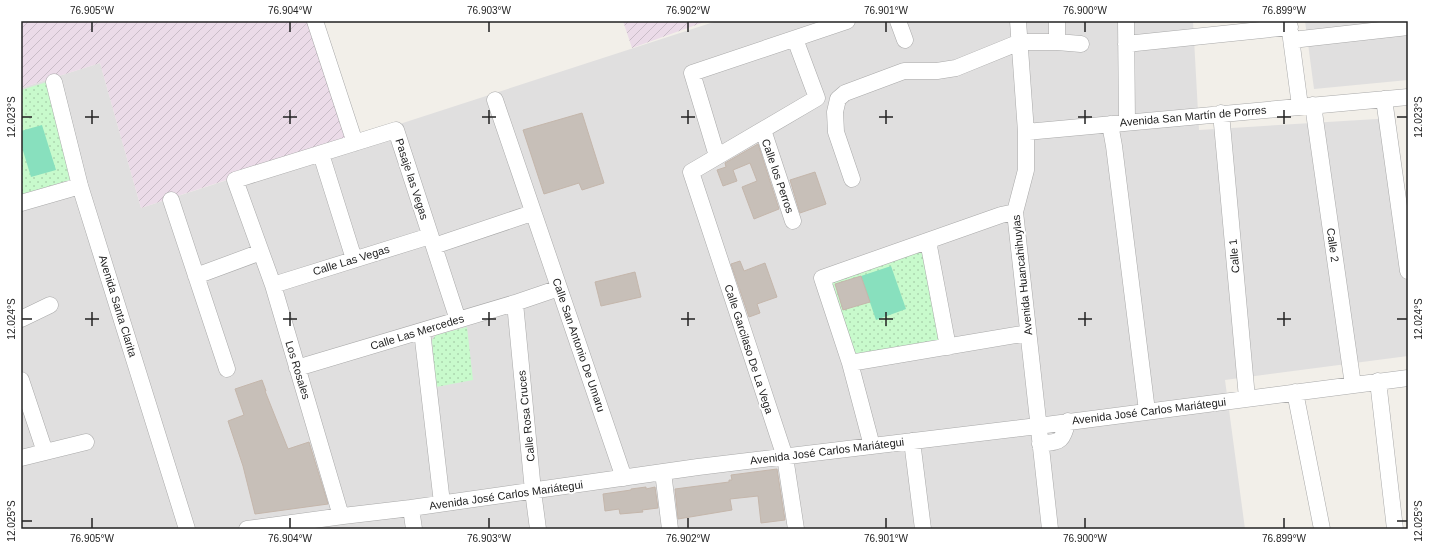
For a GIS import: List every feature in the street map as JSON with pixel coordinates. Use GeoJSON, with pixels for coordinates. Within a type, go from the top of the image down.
{"type":"FeatureCollection","features":[{"type":"Feature","properties":{"kind":"street"},"geometry":{"type":"LineString","coordinates":[[315,21],[355,143]]}},
{"type":"Feature","properties":{"kind":"street"},"geometry":{"type":"LineString","coordinates":[[795,39],[817,98],[717,156],[692,73],[847,21]]}},
{"type":"Feature","properties":{"kind":"street"},"geometry":{"type":"LineString","coordinates":[[898,21],[905,40]]}},
{"type":"Feature","properties":{"kind":"street","name":"Avenida Huancahihuylas"},"geometry":{"type":"LineString","coordinates":[[1018,21],[1026,132],[1026,170],[1015,212],[1050,529]]}},
{"type":"Feature","properties":{"kind":"street"},"geometry":{"type":"LineString","coordinates":[[1057,21],[1057,42]]}},
{"type":"Feature","properties":{"kind":"street"},"geometry":{"type":"LineString","coordinates":[[1126,21],[1127,122]]}},
{"type":"Feature","properties":{"kind":"street"},"geometry":{"type":"LineString","coordinates":[[1126,44],[1290,30],[1408,27]]}},
{"type":"Feature","properties":{"kind":"street","name":"Calle 2"},"geometry":{"type":"LineString","coordinates":[[1290,30],[1307,106],[1353,385]]}},
{"type":"Feature","properties":{"kind":"street"},"geometry":{"type":"LineString","coordinates":[[852,179],[836,132],[835,112],[838,99],[845,93],[904,71],[937,71],[956,68],[1020,42],[1057,42],[1081,44]]}},
{"type":"Feature","properties":{"kind":"street","name":"Avenida Santa Clarita"},"geometry":{"type":"LineString","coordinates":[[54,82],[80,186],[187,529]]}},
{"type":"Feature","properties":{"kind":"street","name":"Avenida San Martín de Porres"},"geometry":{"type":"LineString","coordinates":[[1026,132],[1408,96]]}},
{"type":"Feature","properties":{"kind":"street"},"geometry":{"type":"LineString","coordinates":[[1384,99],[1408,271]]}},
{"type":"Feature","properties":{"kind":"street","name":"Calle San Antonio De Umaru"},"geometry":{"type":"LineString","coordinates":[[495,100],[532,213],[624,478]]}},
{"type":"Feature","properties":{"kind":"street","name":"Calle 1"},"geometry":{"type":"LineString","coordinates":[[1221,113],[1247,398]]}},
{"type":"Feature","properties":{"kind":"street"},"geometry":{"type":"LineString","coordinates":[[1110,124],[1147,411]]}},
{"type":"Feature","properties":{"kind":"street","name":"Pasaje las Vegas"},"geometry":{"type":"LineString","coordinates":[[235,180],[396,130],[458,320]]}},
{"type":"Feature","properties":{"kind":"street","name":"Calle los Perros"},"geometry":{"type":"LineString","coordinates":[[763,130],[793,221]]}},
{"type":"Feature","properties":{"kind":"street"},"geometry":{"type":"LineString","coordinates":[[321,154],[354,259]]}},
{"type":"Feature","properties":{"kind":"street","name":"Calle Garcilaso De La Vega"},"geometry":{"type":"LineString","coordinates":[[717,156],[691,172],[785,457],[796,529]]}},
{"type":"Feature","properties":{"kind":"street","name":"Los Rosales"},"geometry":{"type":"LineString","coordinates":[[235,180],[273,285],[341,516]]}},
{"type":"Feature","properties":{"kind":"street"},"geometry":{"type":"LineString","coordinates":[[21,203],[80,186]]}},
{"type":"Feature","properties":{"kind":"street"},"geometry":{"type":"LineString","coordinates":[[171,200],[227,369]]}},
{"type":"Feature","properties":{"kind":"street"},"geometry":{"type":"LineString","coordinates":[[872,446],[850,363],[822,278],[1001,215],[1015,212]]}},
{"type":"Feature","properties":{"kind":"street","name":"Calle Las Vegas"},"geometry":{"type":"LineString","coordinates":[[273,285],[354,259],[432,241],[532,213]]}},
{"type":"Feature","properties":{"kind":"street"},"geometry":{"type":"LineString","coordinates":[[928,241],[948,347]]}},
{"type":"Feature","properties":{"kind":"street"},"geometry":{"type":"LineString","coordinates":[[196,276],[261,252]]}},
{"type":"Feature","properties":{"kind":"street","name":"Calle Las Mercedes"},"geometry":{"type":"LineString","coordinates":[[297,368],[515,303],[559,288]]}},
{"type":"Feature","properties":{"kind":"street","name":"Calle Rosa Cruces"},"geometry":{"type":"LineString","coordinates":[[515,303],[538,529]]}},
{"type":"Feature","properties":{"kind":"street"},"geometry":{"type":"LineString","coordinates":[[21,319],[50,305]]}},
{"type":"Feature","properties":{"kind":"street"},"geometry":{"type":"LineString","coordinates":[[422,331],[442,503]]}},
{"type":"Feature","properties":{"kind":"street"},"geometry":{"type":"LineString","coordinates":[[850,363],[1028,334]]}},
{"type":"Feature","properties":{"kind":"street","name":"Avenida José Carlos Mariátegui"},"geometry":{"type":"LineString","coordinates":[[247,529],[287,526],[341,516],[411,508],[663,472],[1038,426],[1408,378]]}},
{"type":"Feature","properties":{"kind":"street"},"geometry":{"type":"LineString","coordinates":[[21,380],[45,452]]}},
{"type":"Feature","properties":{"kind":"street"},"geometry":{"type":"LineString","coordinates":[[1378,381],[1395,529]]}},
{"type":"Feature","properties":{"kind":"street"},"geometry":{"type":"LineString","coordinates":[[1295,392],[1322,529]]}},
{"type":"Feature","properties":{"kind":"street"},"geometry":{"type":"LineString","coordinates":[[1040,444],[1062,439],[1068,422]]}},
{"type":"Feature","properties":{"kind":"street"},"geometry":{"type":"LineString","coordinates":[[912,441],[923,529]]}},
{"type":"Feature","properties":{"kind":"street"},"geometry":{"type":"LineString","coordinates":[[21,458],[86,442]]}},
{"type":"Feature","properties":{"kind":"street"},"geometry":{"type":"LineString","coordinates":[[663,472],[670,529]]}},
{"type":"Feature","properties":{"kind":"street"},"geometry":{"type":"LineString","coordinates":[[411,508],[414,529]]}},
{"type":"Feature","properties":{"kind":"shaded area"},"geometry":{"type":"Polygon","coordinates":[[[21,21],[310,21],[348,140],[141,208],[100,63],[21,88],[21,21]]]}},
{"type":"Feature","properties":{"kind":"shaded area"},"geometry":{"type":"Polygon","coordinates":[[[623,21],[707,21],[632,48],[623,21]]]}},
{"type":"Feature","properties":{"kind":"shaded area"},"geometry":{"type":"Polygon","coordinates":[[[717,21],[1193,21],[1199,130],[1393,118],[1408,214],[1408,356],[1225,380],[1245,529],[21,529],[21,88],[100,63],[141,208],[717,21]]]}},
{"type":"Feature","properties":{"kind":"shaded area"},"geometry":{"type":"Polygon","coordinates":[[[1305,21],[1408,21],[1408,80],[1314,89],[1305,21]]]}},
{"type":"Feature","properties":{"kind":"green space"},"geometry":{"type":"Polygon","coordinates":[[[50,81],[79,177],[21,195],[21,90],[50,81]]]}},
{"type":"Feature","properties":{"kind":"green space"},"geometry":{"type":"Polygon","coordinates":[[[42,125],[56,170],[31,177],[21,144],[21,131],[42,125]]]}},
{"type":"Feature","properties":{"kind":"green space"},"geometry":{"type":"Polygon","coordinates":[[[923,248],[942,344],[854,359],[829,282],[923,248]]]}},
{"type":"Feature","properties":{"kind":"green space"},"geometry":{"type":"Polygon","coordinates":[[[891,266],[906,309],[876,320],[861,276],[891,266]]]}},
{"type":"Feature","properties":{"kind":"green space"},"geometry":{"type":"Polygon","coordinates":[[[467,327],[473,380],[436,387],[432,340],[436,335],[467,327]]]}},
{"type":"Feature","properties":{"kind":"building"},"geometry":{"type":"Polygon","coordinates":[[[582,113],[604,183],[582,190],[579,183],[544,194],[523,130],[582,113]]]}},
{"type":"Feature","properties":{"kind":"building"},"geometry":{"type":"Polygon","coordinates":[[[758,144],[779,209],[754,219],[742,187],[757,181],[750,163],[733,170],[737,181],[723,186],[717,170],[726,167],[725,163],[758,144]]]}},
{"type":"Feature","properties":{"kind":"building"},"geometry":{"type":"Polygon","coordinates":[[[815,172],[826,204],[800,213],[790,180],[815,172]]]}},
{"type":"Feature","properties":{"kind":"building"},"geometry":{"type":"Polygon","coordinates":[[[740,261],[744,271],[765,263],[777,297],[757,304],[760,313],[749,317],[731,264],[740,261]]]}},
{"type":"Feature","properties":{"kind":"building"},"geometry":{"type":"Polygon","coordinates":[[[635,272],[641,297],[601,306],[595,282],[635,272]]]}},
{"type":"Feature","properties":{"kind":"building"},"geometry":{"type":"Polygon","coordinates":[[[861,276],[870,302],[843,310],[835,284],[861,276]]]}},
{"type":"Feature","properties":{"kind":"building"},"geometry":{"type":"Polygon","coordinates":[[[262,380],[288,449],[309,442],[328,504],[255,514],[243,466],[228,421],[244,415],[235,389],[262,380]]]}},
{"type":"Feature","properties":{"kind":"building"},"geometry":{"type":"Polygon","coordinates":[[[777,469],[785,520],[761,523],[758,496],[730,499],[732,510],[678,519],[675,489],[729,482],[729,480],[732,480],[731,475],[777,469]]]}},
{"type":"Feature","properties":{"kind":"building"},"geometry":{"type":"Polygon","coordinates":[[[646,487],[646,489],[655,487],[658,508],[642,510],[643,512],[620,514],[619,509],[605,511],[603,494],[646,487]]]}}]}
